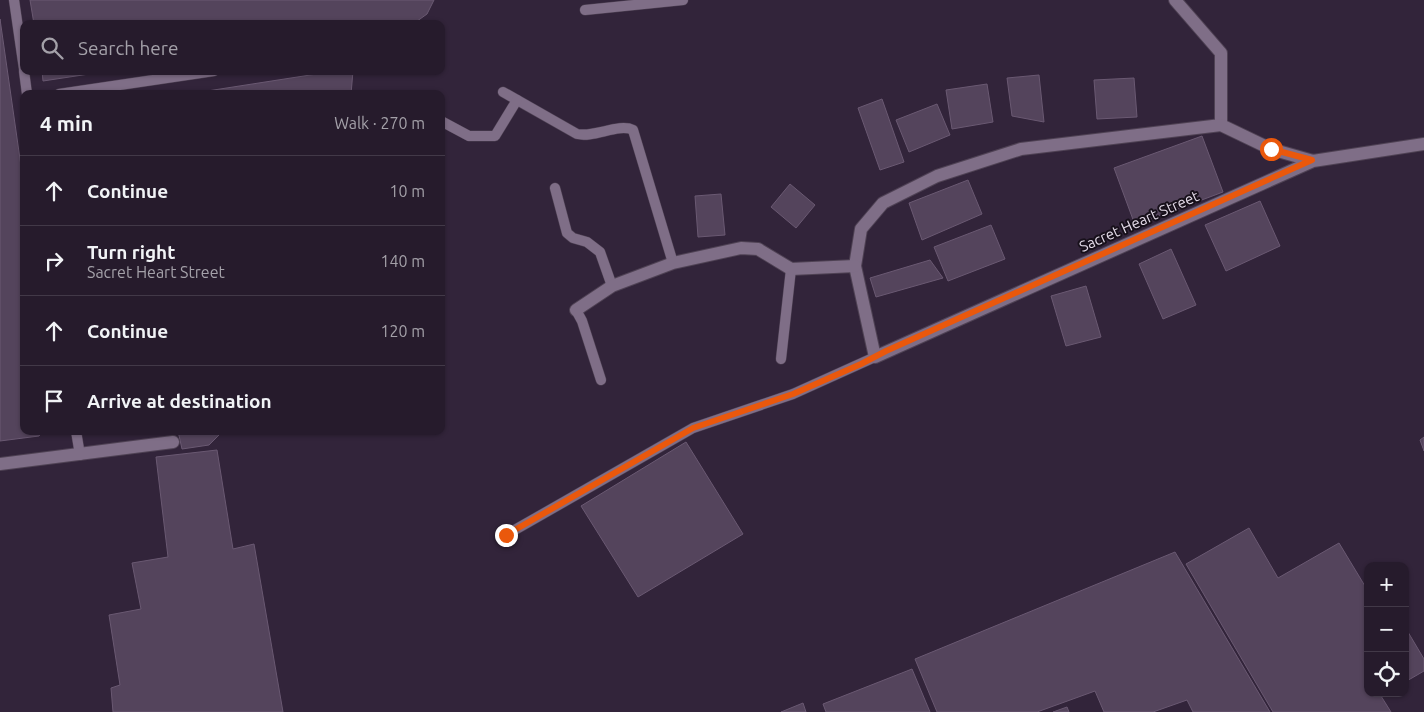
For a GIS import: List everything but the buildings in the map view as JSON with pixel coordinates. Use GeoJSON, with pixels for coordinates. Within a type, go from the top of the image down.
{"type":"FeatureCollection","features":[{"type":"Feature","properties":{"kind":"street"},"geometry":{"type":"LineString","coordinates":[[1175,0],[1221,53],[1221,125]]}},
{"type":"Feature","properties":{"kind":"street"},"geometry":{"type":"LineString","coordinates":[[875,357],[855,266],[861,229],[883,202],[937,176],[1021,149],[1221,125],[1271,149],[1312,160]]}},
{"type":"Feature","properties":{"kind":"street","name":"Sacret Heart Street"},"geometry":{"type":"LineString","coordinates":[[875,357],[1312,160],[1424,144]]}},
{"type":"Feature","properties":{"kind":"street"},"geometry":{"type":"LineString","coordinates":[[576,310],[612,286],[673,263],[741,248],[758,249],[791,269],[855,266]]}},
{"type":"Feature","properties":{"kind":"street"},"geometry":{"type":"LineString","coordinates":[[0,464],[173,442]]}},
{"type":"Feature","properties":{"kind":"lane"},"geometry":{"type":"LineString","coordinates":[[14,0],[20,42]]}},
{"type":"Feature","properties":{"kind":"lane"},"geometry":{"type":"LineString","coordinates":[[585,10],[683,0]]}},
{"type":"Feature","properties":{"kind":"lane"},"geometry":{"type":"LineString","coordinates":[[25,75],[26,90]]}},
{"type":"Feature","properties":{"kind":"lane"},"geometry":{"type":"LineString","coordinates":[[86,90],[187,75]]}},
{"type":"Feature","properties":{"kind":"lane"},"geometry":{"type":"LineString","coordinates":[[503,92],[577,134],[586,136],[625,128],[633,130],[673,263]]}},
{"type":"Feature","properties":{"kind":"lane"},"geometry":{"type":"LineString","coordinates":[[445,123],[469,136],[495,136],[517,100]]}},
{"type":"Feature","properties":{"kind":"lane"},"geometry":{"type":"LineString","coordinates":[[555,188],[567,233],[573,238],[587,242],[600,252],[612,286]]}},
{"type":"Feature","properties":{"kind":"lane"},"geometry":{"type":"LineString","coordinates":[[781,358],[791,269]]}},
{"type":"Feature","properties":{"kind":"lane"},"geometry":{"type":"LineString","coordinates":[[576,310],[582,321],[601,380]]}},
{"type":"Feature","properties":{"kind":"lane"},"geometry":{"type":"LineString","coordinates":[[506,535],[693,428],[793,394],[875,357]]}},
{"type":"Feature","properties":{"kind":"lane"},"geometry":{"type":"LineString","coordinates":[[77,435],[80,455]]}},
{"type":"Feature","properties":{"kind":"route"},"geometry":{"type":"LineString","coordinates":[[506,535],[693,428],[793,394],[1243,193],[1312,160],[1271,149]]}}]}
